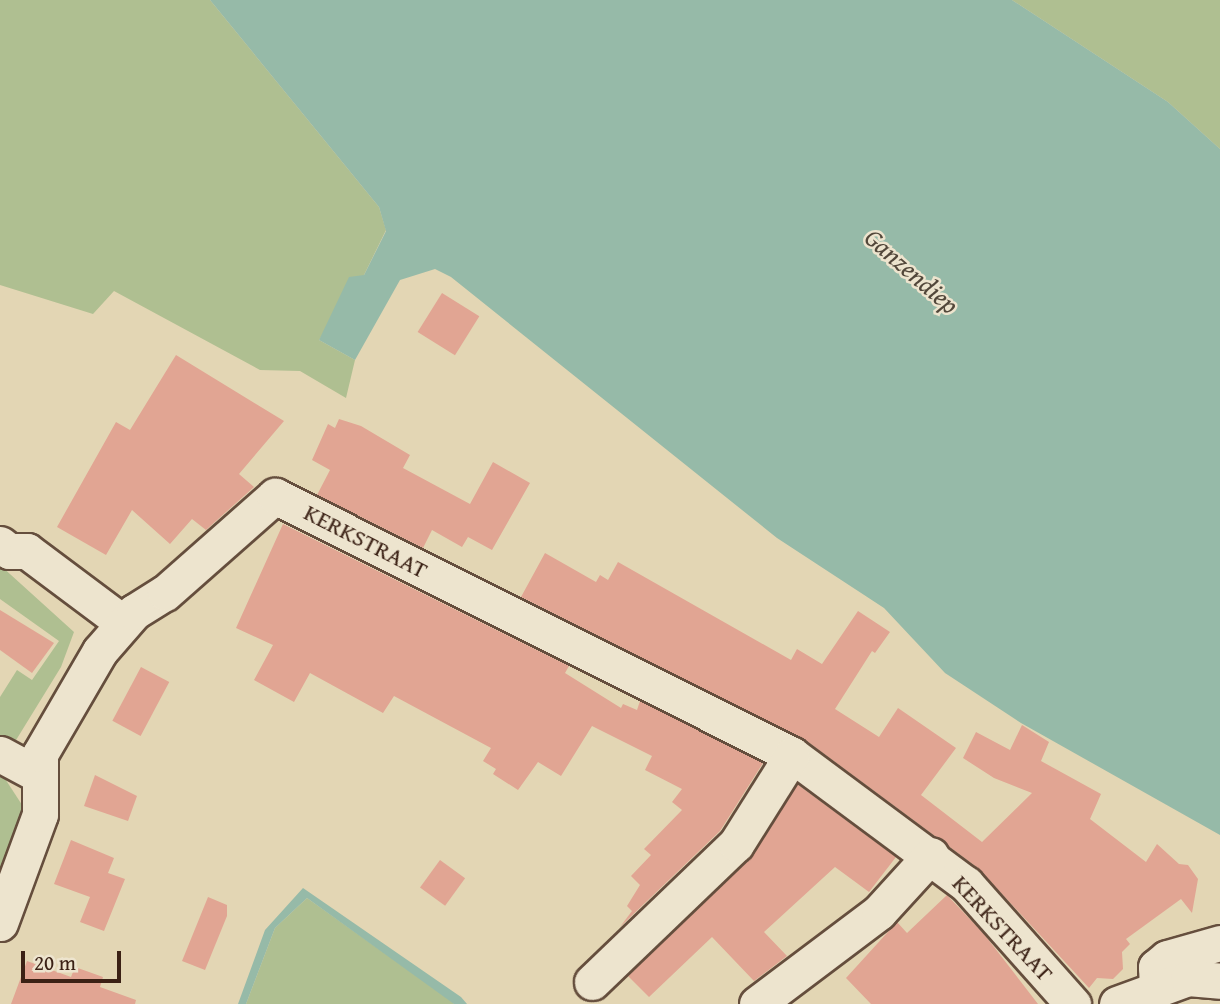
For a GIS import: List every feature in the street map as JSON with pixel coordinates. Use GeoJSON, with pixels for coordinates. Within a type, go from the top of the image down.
{"type":"FeatureCollection","features":[{"type":"Feature","properties":{"kind":"street","name":"KERKSTRAAT"},"geometry":{"type":"LineString","coordinates":[[37,774],[40,754],[51,732],[122,622],[218,548],[275,496],[792,755],[931,855],[1012,933],[1073,1004]]}},
{"type":"Feature","properties":{"kind":"street"},"geometry":{"type":"LineString","coordinates":[[0,544],[9,551],[27,551],[122,622]]}},
{"type":"Feature","properties":{"kind":"street"},"geometry":{"type":"LineString","coordinates":[[0,754],[37,774],[41,800],[37,827],[0,923]]}},
{"type":"Feature","properties":{"kind":"street"},"geometry":{"type":"LineString","coordinates":[[593,982],[736,844],[792,755]]}},
{"type":"Feature","properties":{"kind":"street","name":"KERKSTRAAT"},"geometry":{"type":"LineString","coordinates":[[757,1004],[879,912],[931,855]]}},
{"type":"Feature","properties":{"kind":"street"},"geometry":{"type":"LineString","coordinates":[[1157,986],[1156,967],[1167,958],[1220,943]]}},
{"type":"Feature","properties":{"kind":"street"},"geometry":{"type":"LineString","coordinates":[[1117,1004],[1157,986],[1188,978],[1220,981]]}},
{"type":"Feature","properties":{"kind":"shaded area"},"geometry":{"type":"Polygon","coordinates":[[[0,0],[210,0],[379,207],[386,230],[364,275],[319,340],[355,360],[346,398],[300,371],[260,370],[114,291],[93,314],[0,285],[0,0]]]}},
{"type":"Feature","properties":{"kind":"shaded area"},"geometry":{"type":"Polygon","coordinates":[[[1012,0],[1220,0],[1220,149],[1168,102],[1012,0]]]}},
{"type":"Feature","properties":{"kind":"shaded area"},"geometry":{"type":"Polygon","coordinates":[[[0,565],[74,632],[61,667],[13,745],[0,740],[0,697],[17,670],[32,680],[59,641],[0,599],[0,565]]]}},
{"type":"Feature","properties":{"kind":"shaded area"},"geometry":{"type":"Polygon","coordinates":[[[0,771],[26,811],[0,878],[0,771]]]}},
{"type":"Feature","properties":{"kind":"shaded area"},"geometry":{"type":"Polygon","coordinates":[[[307,898],[454,1004],[246,1004],[275,928],[307,898]]]}},
{"type":"Feature","properties":{"kind":"water","name":"Ganzendiep"},"geometry":{"type":"Polygon","coordinates":[[[210,0],[1012,0],[1168,102],[1220,149],[1220,835],[1021,723],[945,673],[884,608],[777,538],[451,277],[435,269],[400,280],[355,360],[319,340],[349,277],[364,275],[386,231],[379,207],[210,0]]]}},
{"type":"Feature","properties":{"kind":"water"},"geometry":{"type":"Polygon","coordinates":[[[303,888],[461,997],[467,1004],[454,1004],[307,898],[275,928],[246,1004],[238,1004],[265,930],[303,888]]]}},
{"type":"Feature","properties":{"kind":"building"},"geometry":{"type":"Polygon","coordinates":[[[442,293],[479,316],[455,355],[418,332],[442,293]]]}},
{"type":"Feature","properties":{"kind":"building"},"geometry":{"type":"Polygon","coordinates":[[[176,355],[284,421],[239,474],[254,487],[206,530],[192,519],[170,544],[132,510],[106,555],[57,527],[116,422],[130,430],[176,355]]]}},
{"type":"Feature","properties":{"kind":"building"},"geometry":{"type":"Polygon","coordinates":[[[339,419],[361,426],[410,455],[403,468],[470,504],[493,462],[530,483],[492,550],[468,537],[462,547],[432,530],[423,548],[317,495],[330,470],[312,460],[328,424],[335,428],[339,419]]]}},
{"type":"Feature","properties":{"kind":"building"},"geometry":{"type":"Polygon","coordinates":[[[283,524],[569,666],[565,673],[621,708],[623,704],[637,710],[640,701],[763,763],[720,831],[620,927],[632,911],[627,906],[640,885],[631,876],[651,855],[644,849],[682,810],[672,802],[682,789],[645,770],[652,756],[592,726],[561,776],[538,762],[518,790],[493,774],[496,769],[483,761],[491,748],[394,696],[383,713],[310,673],[294,702],[254,680],[273,645],[236,628],[283,524]]]}},
{"type":"Feature","properties":{"kind":"building"},"geometry":{"type":"Polygon","coordinates":[[[545,553],[596,582],[600,575],[608,580],[618,562],[791,660],[797,649],[822,664],[858,611],[890,632],[875,653],[872,651],[835,709],[879,737],[898,708],[956,748],[921,795],[982,842],[1032,793],[994,778],[963,758],[976,732],[1010,750],[1022,725],[1049,742],[1041,761],[1101,794],[1090,819],[1146,862],[1157,844],[1179,864],[1188,865],[1198,879],[1192,913],[1181,899],[1126,939],[1130,944],[1122,952],[1123,969],[1113,979],[1097,978],[1089,988],[978,868],[804,739],[521,597],[545,553]]]}},
{"type":"Feature","properties":{"kind":"building"},"geometry":{"type":"Polygon","coordinates":[[[0,610],[54,643],[32,673],[0,650],[0,610]]]}},
{"type":"Feature","properties":{"kind":"building"},"geometry":{"type":"Polygon","coordinates":[[[141,667],[169,682],[141,736],[112,721],[141,667]]]}},
{"type":"Feature","properties":{"kind":"building"},"geometry":{"type":"Polygon","coordinates":[[[95,775],[137,796],[128,821],[84,806],[95,775]]]}},
{"type":"Feature","properties":{"kind":"building"},"geometry":{"type":"Polygon","coordinates":[[[797,784],[896,857],[869,892],[835,867],[764,932],[787,956],[754,981],[712,937],[649,997],[628,976],[750,859],[797,784]]]}},
{"type":"Feature","properties":{"kind":"building"},"geometry":{"type":"Polygon","coordinates":[[[71,840],[114,858],[108,873],[125,879],[104,931],[80,922],[90,897],[54,884],[71,840]]]}},
{"type":"Feature","properties":{"kind":"building"},"geometry":{"type":"Polygon","coordinates":[[[440,860],[465,878],[445,906],[420,888],[440,860]]]}},
{"type":"Feature","properties":{"kind":"building"},"geometry":{"type":"Polygon","coordinates":[[[947,895],[984,934],[1038,1004],[871,1004],[846,978],[897,922],[907,933],[947,895]]]}},
{"type":"Feature","properties":{"kind":"building"},"geometry":{"type":"Polygon","coordinates":[[[208,897],[227,905],[227,916],[205,970],[182,961],[208,897]]]}},
{"type":"Feature","properties":{"kind":"building"},"geometry":{"type":"Polygon","coordinates":[[[27,961],[71,977],[75,967],[103,977],[100,987],[136,1000],[135,1004],[11,1004],[27,961]]]}}]}
